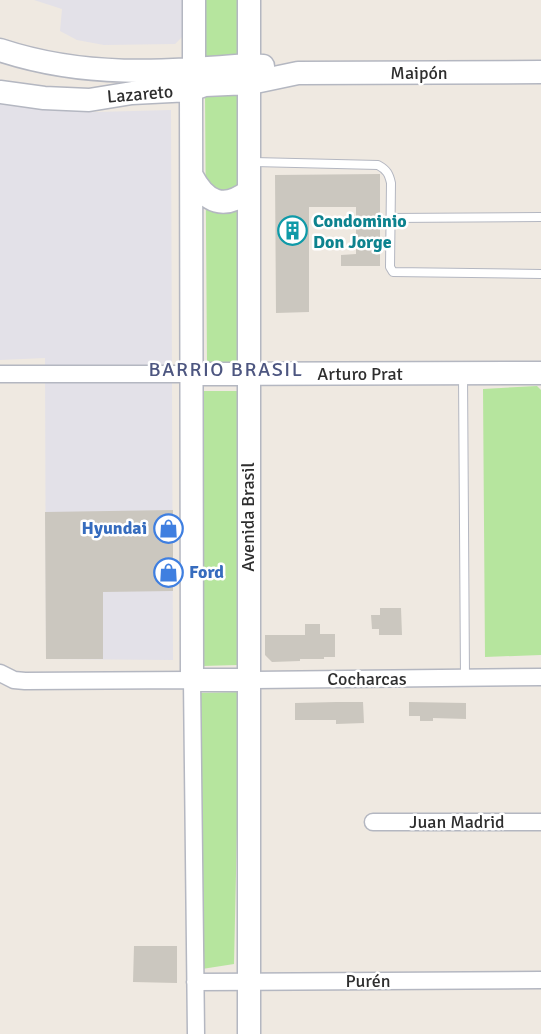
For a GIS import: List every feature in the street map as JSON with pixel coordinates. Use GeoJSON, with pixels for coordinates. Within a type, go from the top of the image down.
{"type":"FeatureCollection","features":[{"type":"Feature","properties":{"kind":"main road"},"geometry":{"type":"LineString","coordinates":[[192,680],[191,116],[194,0]]}},
{"type":"Feature","properties":{"kind":"main road","name":"Avenida Brasil"},"geometry":{"type":"LineString","coordinates":[[249,0],[249,1034]]}},
{"type":"Feature","properties":{"kind":"main road"},"geometry":{"type":"LineString","coordinates":[[0,50],[29,59],[80,69],[193,80]]}},
{"type":"Feature","properties":{"kind":"main road","name":"Maipón"},"geometry":{"type":"LineString","coordinates":[[193,80],[205,85],[249,74],[541,72]]}},
{"type":"Feature","properties":{"kind":"main road","name":"Lazareto"},"geometry":{"type":"LineString","coordinates":[[89,100],[193,80]]}},
{"type":"Feature","properties":{"kind":"main road","name":"Lazareto"},"geometry":{"type":"LineString","coordinates":[[0,92],[110,103],[170,102],[182,107],[191,116]]}},
{"type":"Feature","properties":{"kind":"main road"},"geometry":{"type":"LineString","coordinates":[[192,176],[202,192],[217,202],[234,200],[249,191]]}},
{"type":"Feature","properties":{"kind":"main road","name":"Arturo Prat"},"geometry":{"type":"LineString","coordinates":[[192,374],[541,373]]}},
{"type":"Feature","properties":{"kind":"main road","name":"Cocharcas"},"geometry":{"type":"LineString","coordinates":[[192,680],[248,680]]}},
{"type":"Feature","properties":{"kind":"street","name":"Arturo Prat"},"geometry":{"type":"LineString","coordinates":[[0,374],[192,374]]}},
{"type":"Feature","properties":{"kind":"street"},"geometry":{"type":"LineString","coordinates":[[0,672],[14,680],[25,681],[192,680],[196,1034]]}},
{"type":"Feature","properties":{"kind":"street","name":"Cocharcas"},"geometry":{"type":"LineString","coordinates":[[248,680],[541,677]]}},
{"type":"Feature","properties":{"kind":"street","name":"Juan Madrid"},"geometry":{"type":"LineString","coordinates":[[373,822],[541,822]]}},
{"type":"Feature","properties":{"kind":"street","name":"Purén"},"geometry":{"type":"LineString","coordinates":[[195,982],[541,980]]}},
{"type":"Feature","properties":{"kind":"lane"},"geometry":{"type":"LineString","coordinates":[[249,162],[378,165],[385,169],[391,183],[390,267],[393,272],[541,274]]}},
{"type":"Feature","properties":{"kind":"lane"},"geometry":{"type":"LineString","coordinates":[[391,219],[541,217]]}},
{"type":"Feature","properties":{"kind":"lane"},"geometry":{"type":"LineString","coordinates":[[463,373],[465,678]]}},
{"type":"Feature","properties":{"kind":"shaded area"},"geometry":{"type":"Polygon","coordinates":[[[34,0],[184,0],[184,35],[175,44],[104,45],[77,40],[60,31],[62,9],[34,0]]]}},
{"type":"Feature","properties":{"kind":"shaded area"},"geometry":{"type":"Polygon","coordinates":[[[0,100],[42,109],[96,112],[171,110],[173,660],[46,659],[45,358],[0,360],[0,100]]]}},
{"type":"Feature","properties":{"kind":"green space"},"geometry":{"type":"Polygon","coordinates":[[[204,0],[243,0],[243,55],[204,57],[204,0]]]}},
{"type":"Feature","properties":{"kind":"green space"},"geometry":{"type":"Polygon","coordinates":[[[244,92],[246,364],[207,364],[205,93],[244,92]]]}},
{"type":"Feature","properties":{"kind":"green space"},"geometry":{"type":"Polygon","coordinates":[[[537,386],[541,390],[541,655],[485,657],[483,389],[537,386]]]}},
{"type":"Feature","properties":{"kind":"green space"},"geometry":{"type":"Polygon","coordinates":[[[203,391],[237,391],[238,665],[202,666],[203,391]]]}},
{"type":"Feature","properties":{"kind":"green space"},"geometry":{"type":"Polygon","coordinates":[[[240,692],[234,964],[202,969],[199,693],[240,692]]]}},
{"type":"Feature","properties":{"kind":"building","name":"Condominio Don Jorge"},"geometry":{"type":"Polygon","coordinates":[[[380,174],[380,266],[341,266],[341,255],[356,254],[356,207],[309,207],[309,312],[276,313],[275,175],[380,174]]]}},
{"type":"Feature","properties":{"kind":"building"},"geometry":{"type":"Polygon","coordinates":[[[173,510],[173,591],[103,592],[103,659],[46,659],[45,512],[173,510]]]}},
{"type":"Feature","properties":{"kind":"building"},"geometry":{"type":"Polygon","coordinates":[[[380,608],[401,608],[402,635],[379,635],[379,629],[372,629],[371,615],[380,615],[380,608]]]}},
{"type":"Feature","properties":{"kind":"building"},"geometry":{"type":"Polygon","coordinates":[[[305,624],[320,624],[320,634],[335,634],[335,657],[272,662],[265,655],[265,635],[305,635],[305,624]]]}},
{"type":"Feature","properties":{"kind":"building"},"geometry":{"type":"Polygon","coordinates":[[[363,702],[364,723],[336,724],[336,720],[295,720],[295,703],[363,702]]]}},
{"type":"Feature","properties":{"kind":"building"},"geometry":{"type":"Polygon","coordinates":[[[409,702],[466,703],[466,719],[433,718],[433,721],[420,721],[420,716],[409,716],[409,702]]]}},
{"type":"Feature","properties":{"kind":"building"},"geometry":{"type":"Polygon","coordinates":[[[134,946],[177,946],[177,983],[133,982],[134,946]]]}},
{"type":"Feature","properties":{"kind":"place","name":"Condominio Don Jorge"},"geometry":{"type":"Point","coordinates":[292,231]}},
{"type":"Feature","properties":{"kind":"place","name":"Hyundai"},"geometry":{"type":"Point","coordinates":[168,528]}},
{"type":"Feature","properties":{"kind":"place","name":"Ford"},"geometry":{"type":"Point","coordinates":[168,572]}},
{"type":"Feature","properties":{"kind":"district","name":"BARRIO BRASIL"},"geometry":{"type":"Point","coordinates":[226,369]}}]}
